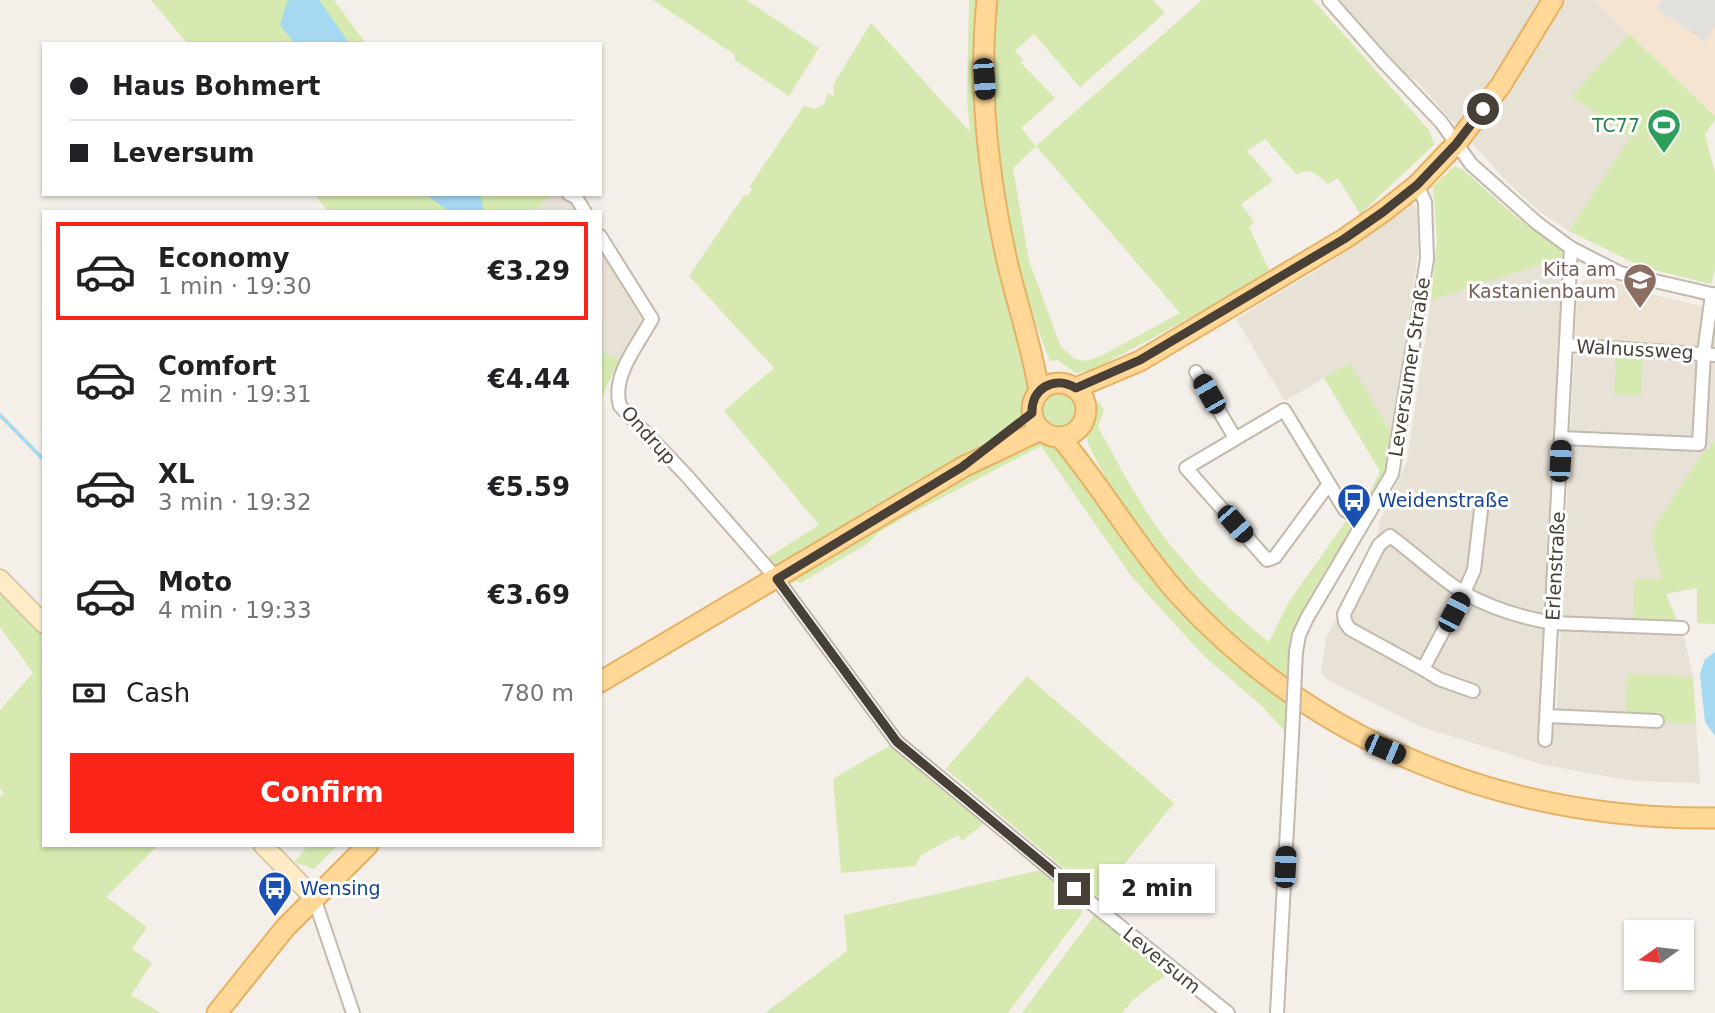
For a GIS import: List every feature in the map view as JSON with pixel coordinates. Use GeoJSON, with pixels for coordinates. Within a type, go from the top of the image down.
{"type":"FeatureCollection","features":[{"type":"Feature","properties":{"kind":"main road"},"geometry":{"type":"LineString","coordinates":[[987,0],[984,79],[988,149],[997,210],[1039,391]]}},
{"type":"Feature","properties":{"kind":"main road"},"geometry":{"type":"LineString","coordinates":[[1086,407],[1140,360],[1344,239],[1417,185],[1456,144],[1501,85],[1553,0]]}},
{"type":"Feature","properties":{"kind":"main road"},"geometry":{"type":"LineString","coordinates":[[602,681],[962,467],[1044,427],[1070,435],[1079,428],[1084,422],[1086,407],[1083,397],[1068,385],[1019,306]]}},
{"type":"Feature","properties":{"kind":"main road"},"geometry":{"type":"LineString","coordinates":[[1140,360],[1068,385],[1051,383],[1039,391],[1034,399],[1044,427],[1163,576],[1234,649],[1281,688],[1385,749],[1476,784],[1548,803],[1652,816],[1715,818]]}},
{"type":"Feature","properties":{"kind":"main road"},"geometry":{"type":"LineString","coordinates":[[1079,428],[1115,513]]}},
{"type":"Feature","properties":{"kind":"main road"},"geometry":{"type":"LineString","coordinates":[[217,1013],[285,928],[366,847]]}},
{"type":"Feature","properties":{"kind":"street"},"geometry":{"type":"LineString","coordinates":[[1329,0],[1441,122],[1471,164],[1537,223],[1571,248],[1629,275],[1713,294],[1699,444],[1561,439]]}},
{"type":"Feature","properties":{"kind":"street","name":"Leversumer Straße"},"geometry":{"type":"LineString","coordinates":[[1278,1013],[1296,652],[1299,635],[1307,618],[1391,474],[1427,259],[1425,202],[1417,185]]}},
{"type":"Feature","properties":{"kind":"street"},"geometry":{"type":"LineString","coordinates":[[574,196],[584,210]]}},
{"type":"Feature","properties":{"kind":"street","name":"Ondrup"},"geometry":{"type":"LineString","coordinates":[[602,239],[652,319],[620,378],[617,395],[620,406],[686,475],[777,579]]}},
{"type":"Feature","properties":{"kind":"street","name":"Erlenstraße"},"geometry":{"type":"LineString","coordinates":[[1545,740],[1571,248]]}},
{"type":"Feature","properties":{"kind":"street","name":"Walnussweg"},"geometry":{"type":"LineString","coordinates":[[1566,345],[1709,354]]}},
{"type":"Feature","properties":{"kind":"street"},"geometry":{"type":"LineString","coordinates":[[1196,372],[1235,438]]}},
{"type":"Feature","properties":{"kind":"street"},"geometry":{"type":"LineString","coordinates":[[1328,485],[1275,557],[1267,560],[1186,468],[1284,410],[1345,510],[1364,521]]}},
{"type":"Feature","properties":{"kind":"street"},"geometry":{"type":"LineString","coordinates":[[1423,669],[1474,570],[1481,510]]}},
{"type":"Feature","properties":{"kind":"street"},"geometry":{"type":"LineString","coordinates":[[1473,691],[1439,678],[1350,629],[1345,622],[1344,614],[1379,545],[1390,536],[1464,593],[1532,620],[1682,628]]}},
{"type":"Feature","properties":{"kind":"street"},"geometry":{"type":"LineString","coordinates":[[0,579],[42,622]]}},
{"type":"Feature","properties":{"kind":"street","name":"Leversum"},"geometry":{"type":"LineString","coordinates":[[777,579],[897,742],[1228,1013]]}},
{"type":"Feature","properties":{"kind":"street"},"geometry":{"type":"LineString","coordinates":[[1547,716],[1657,721]]}},
{"type":"Feature","properties":{"kind":"street"},"geometry":{"type":"LineString","coordinates":[[265,847],[314,898],[353,1013]]}},
{"type":"Feature","properties":{"kind":"shaded area"},"geometry":{"type":"Polygon","coordinates":[[[1338,0],[1595,0],[1629,34],[1572,96],[1630,137],[1569,231],[1540,212],[1508,183],[1420,85],[1388,59],[1338,0]]]}},
{"type":"Feature","properties":{"kind":"shaded area"},"geometry":{"type":"Polygon","coordinates":[[[1595,0],[1715,0],[1715,115],[1629,34],[1595,0]]]}},
{"type":"Feature","properties":{"kind":"shaded area"},"geometry":{"type":"Polygon","coordinates":[[[1662,0],[1715,0],[1715,26],[1705,42],[1657,8],[1662,0]]]}},
{"type":"Feature","properties":{"kind":"shaded area"},"geometry":{"type":"Polygon","coordinates":[[[551,196],[564,196],[573,201],[579,210],[534,210],[551,196]]]}},
{"type":"Feature","properties":{"kind":"shaded area"},"geometry":{"type":"Polygon","coordinates":[[[1411,203],[1417,206],[1418,253],[1392,434],[1350,363],[1285,401],[1236,319],[1329,263],[1411,203]]]}},
{"type":"Feature","properties":{"kind":"shaded area"},"geometry":{"type":"Polygon","coordinates":[[[602,248],[646,321],[620,360],[602,352],[602,248]]]}},
{"type":"Feature","properties":{"kind":"shaded area"},"geometry":{"type":"Polygon","coordinates":[[[1564,257],[1542,745],[1549,745],[1550,729],[1556,721],[1574,357],[1582,351],[1695,359],[1715,311],[1715,441],[1702,454],[1656,526],[1652,539],[1666,594],[1685,641],[1693,677],[1700,783],[1632,781],[1540,764],[1419,726],[1328,680],[1321,672],[1326,638],[1375,543],[1380,520],[1407,461],[1431,300],[1564,257]]]}},
{"type":"Feature","properties":{"kind":"shaded area","name":"Kita am Kastanienbaum"},"geometry":{"type":"Polygon","coordinates":[[[1595,275],[1637,291],[1702,306],[1704,309],[1700,344],[1692,347],[1581,341],[1575,335],[1577,292],[1581,283],[1595,275]]]}},
{"type":"Feature","properties":{"kind":"green space"},"geometry":{"type":"Polygon","coordinates":[[[151,0],[334,0],[365,42],[186,42],[151,0]]]}},
{"type":"Feature","properties":{"kind":"green space"},"geometry":{"type":"Polygon","coordinates":[[[653,0],[746,0],[819,48],[789,96],[735,60],[735,55],[653,0]]]}},
{"type":"Feature","properties":{"kind":"green space"},"geometry":{"type":"Polygon","coordinates":[[[969,0],[980,0],[977,53],[1033,386],[1022,415],[1013,425],[968,456],[780,568],[765,561],[819,525],[724,411],[774,368],[689,276],[744,195],[748,196],[752,189],[749,187],[804,106],[815,109],[824,104],[828,93],[834,97],[833,85],[871,23],[970,132],[967,100],[969,0]]]}},
{"type":"Feature","properties":{"kind":"green space"},"geometry":{"type":"Polygon","coordinates":[[[993,0],[1153,0],[1165,13],[1080,87],[1034,34],[1015,51],[1023,60],[1021,63],[1055,98],[1021,128],[1036,146],[1202,0],[1313,0],[1429,130],[1434,145],[1360,214],[1338,178],[1328,184],[1310,171],[1297,175],[1265,139],[1247,151],[1273,181],[1241,204],[1254,222],[1249,227],[1270,272],[1092,370],[1076,373],[1057,360],[1050,361],[1023,291],[1008,233],[992,108],[993,0]],[[1036,146],[1013,168],[1029,261],[1061,347],[1075,359],[1087,361],[1180,313],[1036,146]]]}},
{"type":"Feature","properties":{"kind":"green space","name":"TC77"},"geometry":{"type":"Polygon","coordinates":[[[1629,34],[1715,116],[1705,134],[1715,173],[1715,269],[1711,284],[1642,267],[1569,231],[1630,137],[1572,96],[1629,34]]]}},
{"type":"Feature","properties":{"kind":"green space"},"geometry":{"type":"Polygon","coordinates":[[[1455,166],[1562,251],[1564,257],[1431,300],[1437,241],[1433,186],[1455,166]]]}},
{"type":"Feature","properties":{"kind":"green space"},"geometry":{"type":"Polygon","coordinates":[[[316,196],[551,196],[534,210],[327,210],[316,196]]]}},
{"type":"Feature","properties":{"kind":"green space"},"geometry":{"type":"Polygon","coordinates":[[[602,352],[620,360],[605,389],[602,402],[602,352]]]}},
{"type":"Feature","properties":{"kind":"green space"},"geometry":{"type":"Polygon","coordinates":[[[1616,353],[1643,354],[1641,396],[1614,394],[1616,353]]]}},
{"type":"Feature","properties":{"kind":"green space"},"geometry":{"type":"Polygon","coordinates":[[[1350,363],[1392,434],[1389,443],[1393,450],[1385,476],[1373,501],[1361,514],[1355,511],[1371,490],[1380,471],[1324,378],[1350,363]]]}},
{"type":"Feature","properties":{"kind":"green space"},"geometry":{"type":"Polygon","coordinates":[[[1059,390],[1073,396],[1079,410],[1073,424],[1059,430],[1045,424],[1039,410],[1045,396],[1059,390]]]}},
{"type":"Feature","properties":{"kind":"green space"},"geometry":{"type":"Polygon","coordinates":[[[1098,401],[1104,410],[1098,427],[1156,525],[1201,580],[1269,642],[1288,603],[1347,520],[1354,528],[1296,623],[1292,636],[1290,684],[1206,614],[1181,587],[1142,536],[1118,500],[1088,443],[1087,433],[1098,401]]]}},
{"type":"Feature","properties":{"kind":"green space"},"geometry":{"type":"Polygon","coordinates":[[[1041,439],[1055,443],[1104,507],[1289,701],[1288,735],[1262,706],[1203,655],[1132,577],[1041,446],[905,517],[879,532],[867,544],[800,583],[797,581],[788,585],[788,581],[956,477],[1041,439]]]}},
{"type":"Feature","properties":{"kind":"green space"},"geometry":{"type":"Polygon","coordinates":[[[1715,441],[1715,624],[1697,623],[1697,588],[1666,594],[1678,623],[1633,620],[1635,579],[1662,579],[1652,539],[1655,526],[1702,454],[1715,441]]]}},
{"type":"Feature","properties":{"kind":"green space"},"geometry":{"type":"Polygon","coordinates":[[[0,588],[42,630],[42,847],[156,847],[106,897],[147,927],[132,949],[152,963],[131,995],[161,1013],[0,1013],[0,797],[4,793],[0,788],[0,710],[33,673],[0,627],[0,588]]]}},
{"type":"Feature","properties":{"kind":"green space"},"geometry":{"type":"Polygon","coordinates":[[[1627,674],[1693,677],[1696,724],[1660,722],[1660,713],[1655,711],[1650,716],[1626,715],[1627,674]]]}},
{"type":"Feature","properties":{"kind":"green space"},"geometry":{"type":"Polygon","coordinates":[[[1027,676],[1174,803],[1098,897],[946,769],[1027,676]]]}},
{"type":"Feature","properties":{"kind":"green space"},"geometry":{"type":"Polygon","coordinates":[[[894,743],[987,821],[962,841],[958,835],[921,855],[915,866],[841,873],[833,779],[894,743]]]}},
{"type":"Feature","properties":{"kind":"green space"},"geometry":{"type":"Polygon","coordinates":[[[306,847],[336,847],[314,869],[295,862],[306,847]]]}},
{"type":"Feature","properties":{"kind":"green space"},"geometry":{"type":"Polygon","coordinates":[[[1045,869],[1083,901],[1082,913],[1008,1013],[765,1013],[847,951],[844,915],[1045,869]]]}},
{"type":"Feature","properties":{"kind":"green space"},"geometry":{"type":"Polygon","coordinates":[[[1096,913],[1170,972],[1134,999],[1122,1013],[1022,1013],[1096,913]]]}},
{"type":"Feature","properties":{"kind":"water"},"geometry":{"type":"Polygon","coordinates":[[[319,0],[349,42],[293,42],[280,25],[287,2],[319,0]]]}},
{"type":"Feature","properties":{"kind":"water"},"geometry":{"type":"Polygon","coordinates":[[[428,196],[479,196],[484,210],[447,210],[428,196]]]}},
{"type":"Feature","properties":{"kind":"water"},"geometry":{"type":"Polygon","coordinates":[[[1715,652],[1715,736],[1705,722],[1700,674],[1705,659],[1715,652]]]}},
{"type":"Feature","properties":{"kind":"waterway"},"geometry":{"type":"LineString","coordinates":[[0,415],[42,458]]}},
{"type":"Feature","properties":{"kind":"place","name":"TC77"},"geometry":{"type":"Point","coordinates":[1664,155]}},
{"type":"Feature","properties":{"kind":"place","name":"Kita am Kastanienbaum"},"geometry":{"type":"Point","coordinates":[1640,310]}},
{"type":"Feature","properties":{"kind":"place","name":"Weidenstraße"},"geometry":{"type":"Point","coordinates":[1354,530]}},
{"type":"Feature","properties":{"kind":"place","name":"Wensing"},"geometry":{"type":"Point","coordinates":[275,918]}},
{"type":"Feature","properties":{"kind":"route"},"geometry":{"type":"LineString","coordinates":[[1074,889],[897,742],[777,579],[962,467],[1032,413],[1034,399],[1045,386],[1059,382],[1076,388],[1140,360],[1344,239],[1417,185],[1456,144],[1483,109]]}}]}
